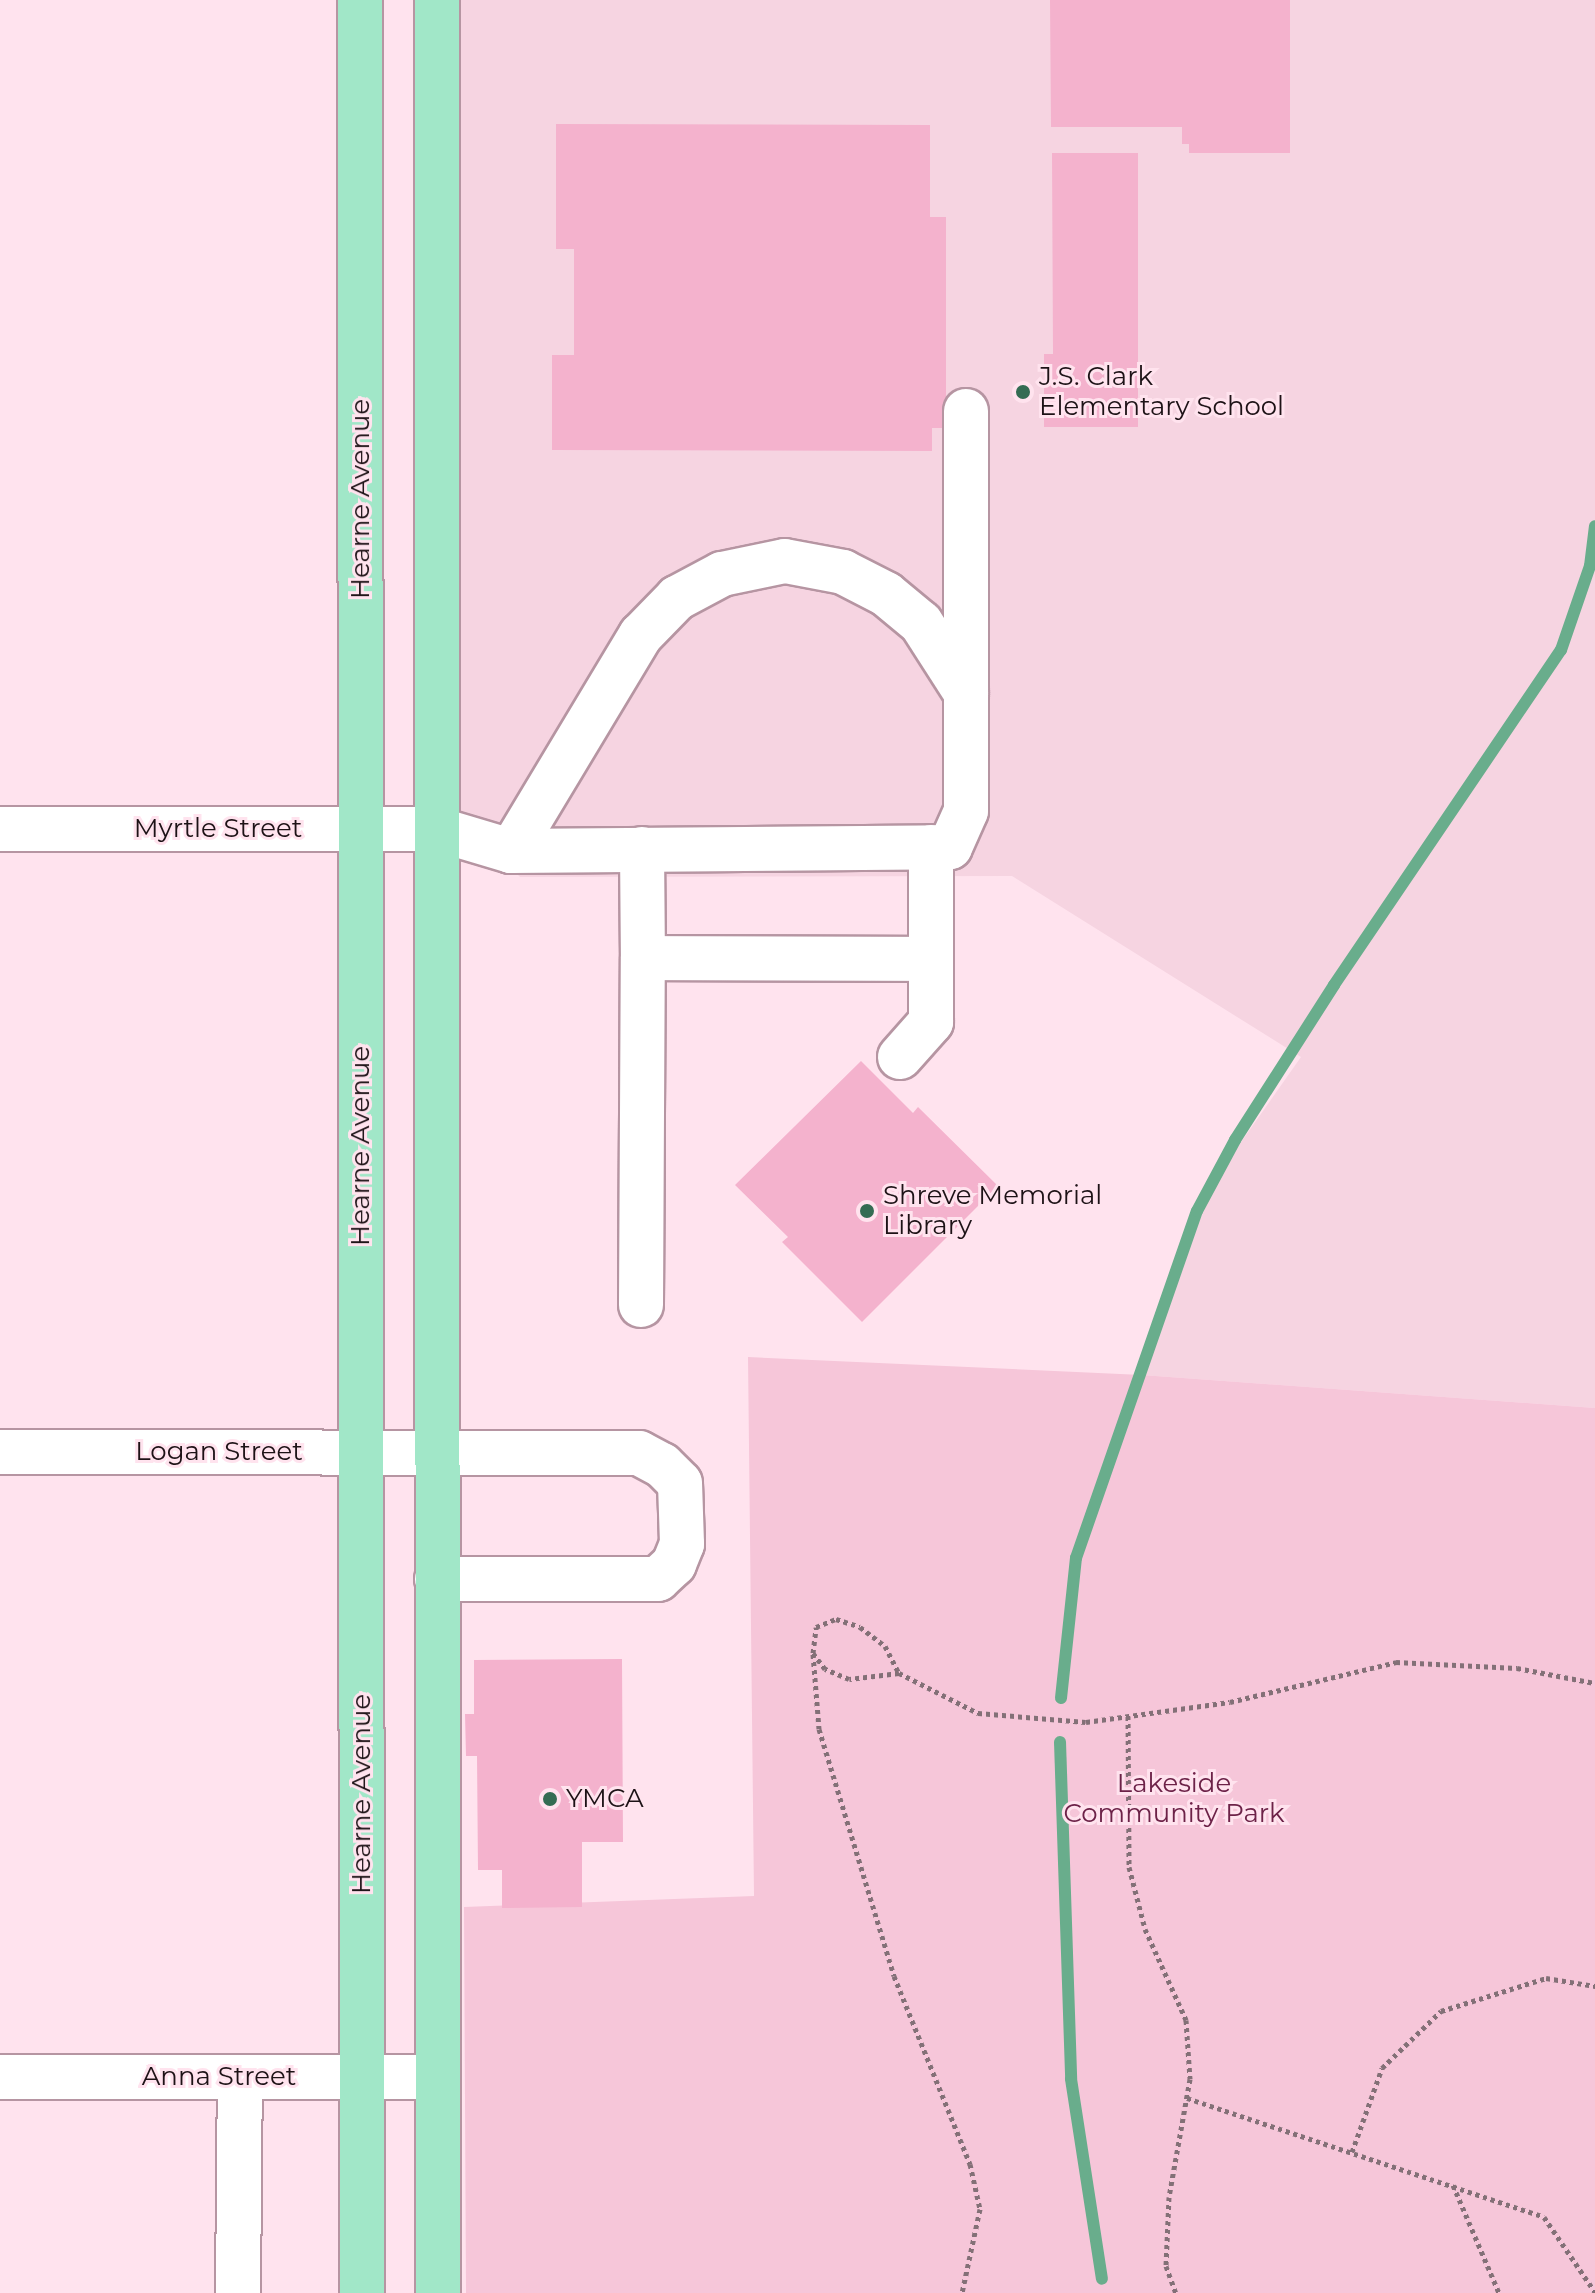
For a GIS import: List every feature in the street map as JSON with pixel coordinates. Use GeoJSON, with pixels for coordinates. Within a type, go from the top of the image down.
{"type":"FeatureCollection","features":[{"type":"Feature","properties":{"kind":"main road","name":"Hearne Avenue"},"geometry":{"type":"LineString","coordinates":[[360,0],[362,2293]]}},
{"type":"Feature","properties":{"kind":"main road"},"geometry":{"type":"LineString","coordinates":[[437,0],[438,2293]]}},
{"type":"Feature","properties":{"kind":"street"},"geometry":{"type":"LineString","coordinates":[[900,1057],[931,1022],[931,847],[950,847],[966,811],[966,411]]}},
{"type":"Feature","properties":{"kind":"street"},"geometry":{"type":"LineString","coordinates":[[511,851],[641,635],[677,598],[722,574],[785,561],[843,572],[886,594],[921,623],[966,693]]}},
{"type":"Feature","properties":{"kind":"street","name":"Myrtle Street"},"geometry":{"type":"LineString","coordinates":[[0,829],[437,829],[511,851],[931,847]]}},
{"type":"Feature","properties":{"kind":"street"},"geometry":{"type":"LineString","coordinates":[[641,1305],[642,849]]}},
{"type":"Feature","properties":{"kind":"street"},"geometry":{"type":"LineString","coordinates":[[643,958],[931,959]]}},
{"type":"Feature","properties":{"kind":"street","name":"Logan Street"},"geometry":{"type":"LineString","coordinates":[[0,1452],[639,1453],[662,1465],[680,1483],[682,1544],[674,1564],[658,1579],[437,1579]]}},
{"type":"Feature","properties":{"kind":"street","name":"Anna Street"},"geometry":{"type":"LineString","coordinates":[[0,2077],[438,2077]]}},
{"type":"Feature","properties":{"kind":"street"},"geometry":{"type":"LineString","coordinates":[[238,2293],[240,2077]]}},
{"type":"Feature","properties":{"kind":"path"},"geometry":{"type":"LineString","coordinates":[[899,1673],[885,1646],[860,1627],[836,1619],[816,1627],[813,1653],[819,1729],[885,1947],[970,2164],[980,2209],[962,2293]]}},
{"type":"Feature","properties":{"kind":"path"},"geometry":{"type":"LineString","coordinates":[[813,1653],[825,1669],[849,1679],[899,1673],[978,1713],[1086,1722],[1230,1702],[1396,1662],[1517,1668],[1595,1683]]}},
{"type":"Feature","properties":{"kind":"path"},"geometry":{"type":"LineString","coordinates":[[1128,1716],[1129,1867],[1145,1929],[1186,2020],[1187,2098],[1169,2197],[1166,2266],[1176,2293]]}},
{"type":"Feature","properties":{"kind":"path"},"geometry":{"type":"LineString","coordinates":[[1352,2152],[1382,2068],[1441,2011],[1546,1978],[1595,1986]]}},
{"type":"Feature","properties":{"kind":"path"},"geometry":{"type":"LineString","coordinates":[[1187,2098],[1544,2217],[1595,2292]]}},
{"type":"Feature","properties":{"kind":"path"},"geometry":{"type":"LineString","coordinates":[[1452,2184],[1499,2293]]}},
{"type":"Feature","properties":{"kind":"shaded area","name":"J.S. Clark Elementary School"},"geometry":{"type":"Polygon","coordinates":[[[452,0],[1595,0],[1595,1408],[1142,1375],[1215,1179],[1301,1057],[1012,876],[520,877],[460,816],[456,809],[452,0]]]}},
{"type":"Feature","properties":{"kind":"green space","name":"Lakeside Community Park"},"geometry":{"type":"Polygon","coordinates":[[[748,1357],[1142,1375],[1595,1408],[1595,2293],[466,2293],[464,1907],[754,1896],[748,1357]]]}},
{"type":"Feature","properties":{"kind":"building"},"geometry":{"type":"Polygon","coordinates":[[[1050,0],[1290,0],[1290,153],[1189,153],[1189,144],[1182,144],[1182,127],[1051,127],[1050,0]]]}},
{"type":"Feature","properties":{"kind":"building"},"geometry":{"type":"Polygon","coordinates":[[[556,124],[930,125],[930,217],[946,217],[946,428],[932,428],[932,451],[552,450],[552,355],[574,355],[574,249],[556,249],[556,124]]]}},
{"type":"Feature","properties":{"kind":"building"},"geometry":{"type":"Polygon","coordinates":[[[1052,153],[1138,153],[1138,427],[1044,427],[1044,354],[1053,354],[1052,153]]]}},
{"type":"Feature","properties":{"kind":"building","name":"Shreve Memorial Library"},"geometry":{"type":"Polygon","coordinates":[[[861,1061],[913,1113],[918,1107],[998,1186],[862,1322],[782,1242],[788,1237],[735,1185],[861,1061]]]}},
{"type":"Feature","properties":{"kind":"building","name":"YMCA"},"geometry":{"type":"Polygon","coordinates":[[[622,1659],[623,1842],[582,1842],[582,1907],[502,1908],[502,1870],[478,1870],[477,1756],[466,1756],[465,1714],[474,1714],[474,1660],[622,1659]]]}},
{"type":"Feature","properties":{"kind":"waterway"},"geometry":{"type":"LineString","coordinates":[[1061,1698],[1076,1558],[1197,1211],[1235,1140],[1334,985],[1561,650],[1590,566],[1595,526]]}},
{"type":"Feature","properties":{"kind":"waterway"},"geometry":{"type":"LineString","coordinates":[[1060,1742],[1071,2079],[1102,2279]]}},
{"type":"Feature","properties":{"kind":"place","name":"J.S. Clark Elementary School"},"geometry":{"type":"Point","coordinates":[1023,392]}},
{"type":"Feature","properties":{"kind":"place","name":"Shreve Memorial Library"},"geometry":{"type":"Point","coordinates":[867,1211]}},
{"type":"Feature","properties":{"kind":"place","name":"YMCA"},"geometry":{"type":"Point","coordinates":[550,1799]}}]}
